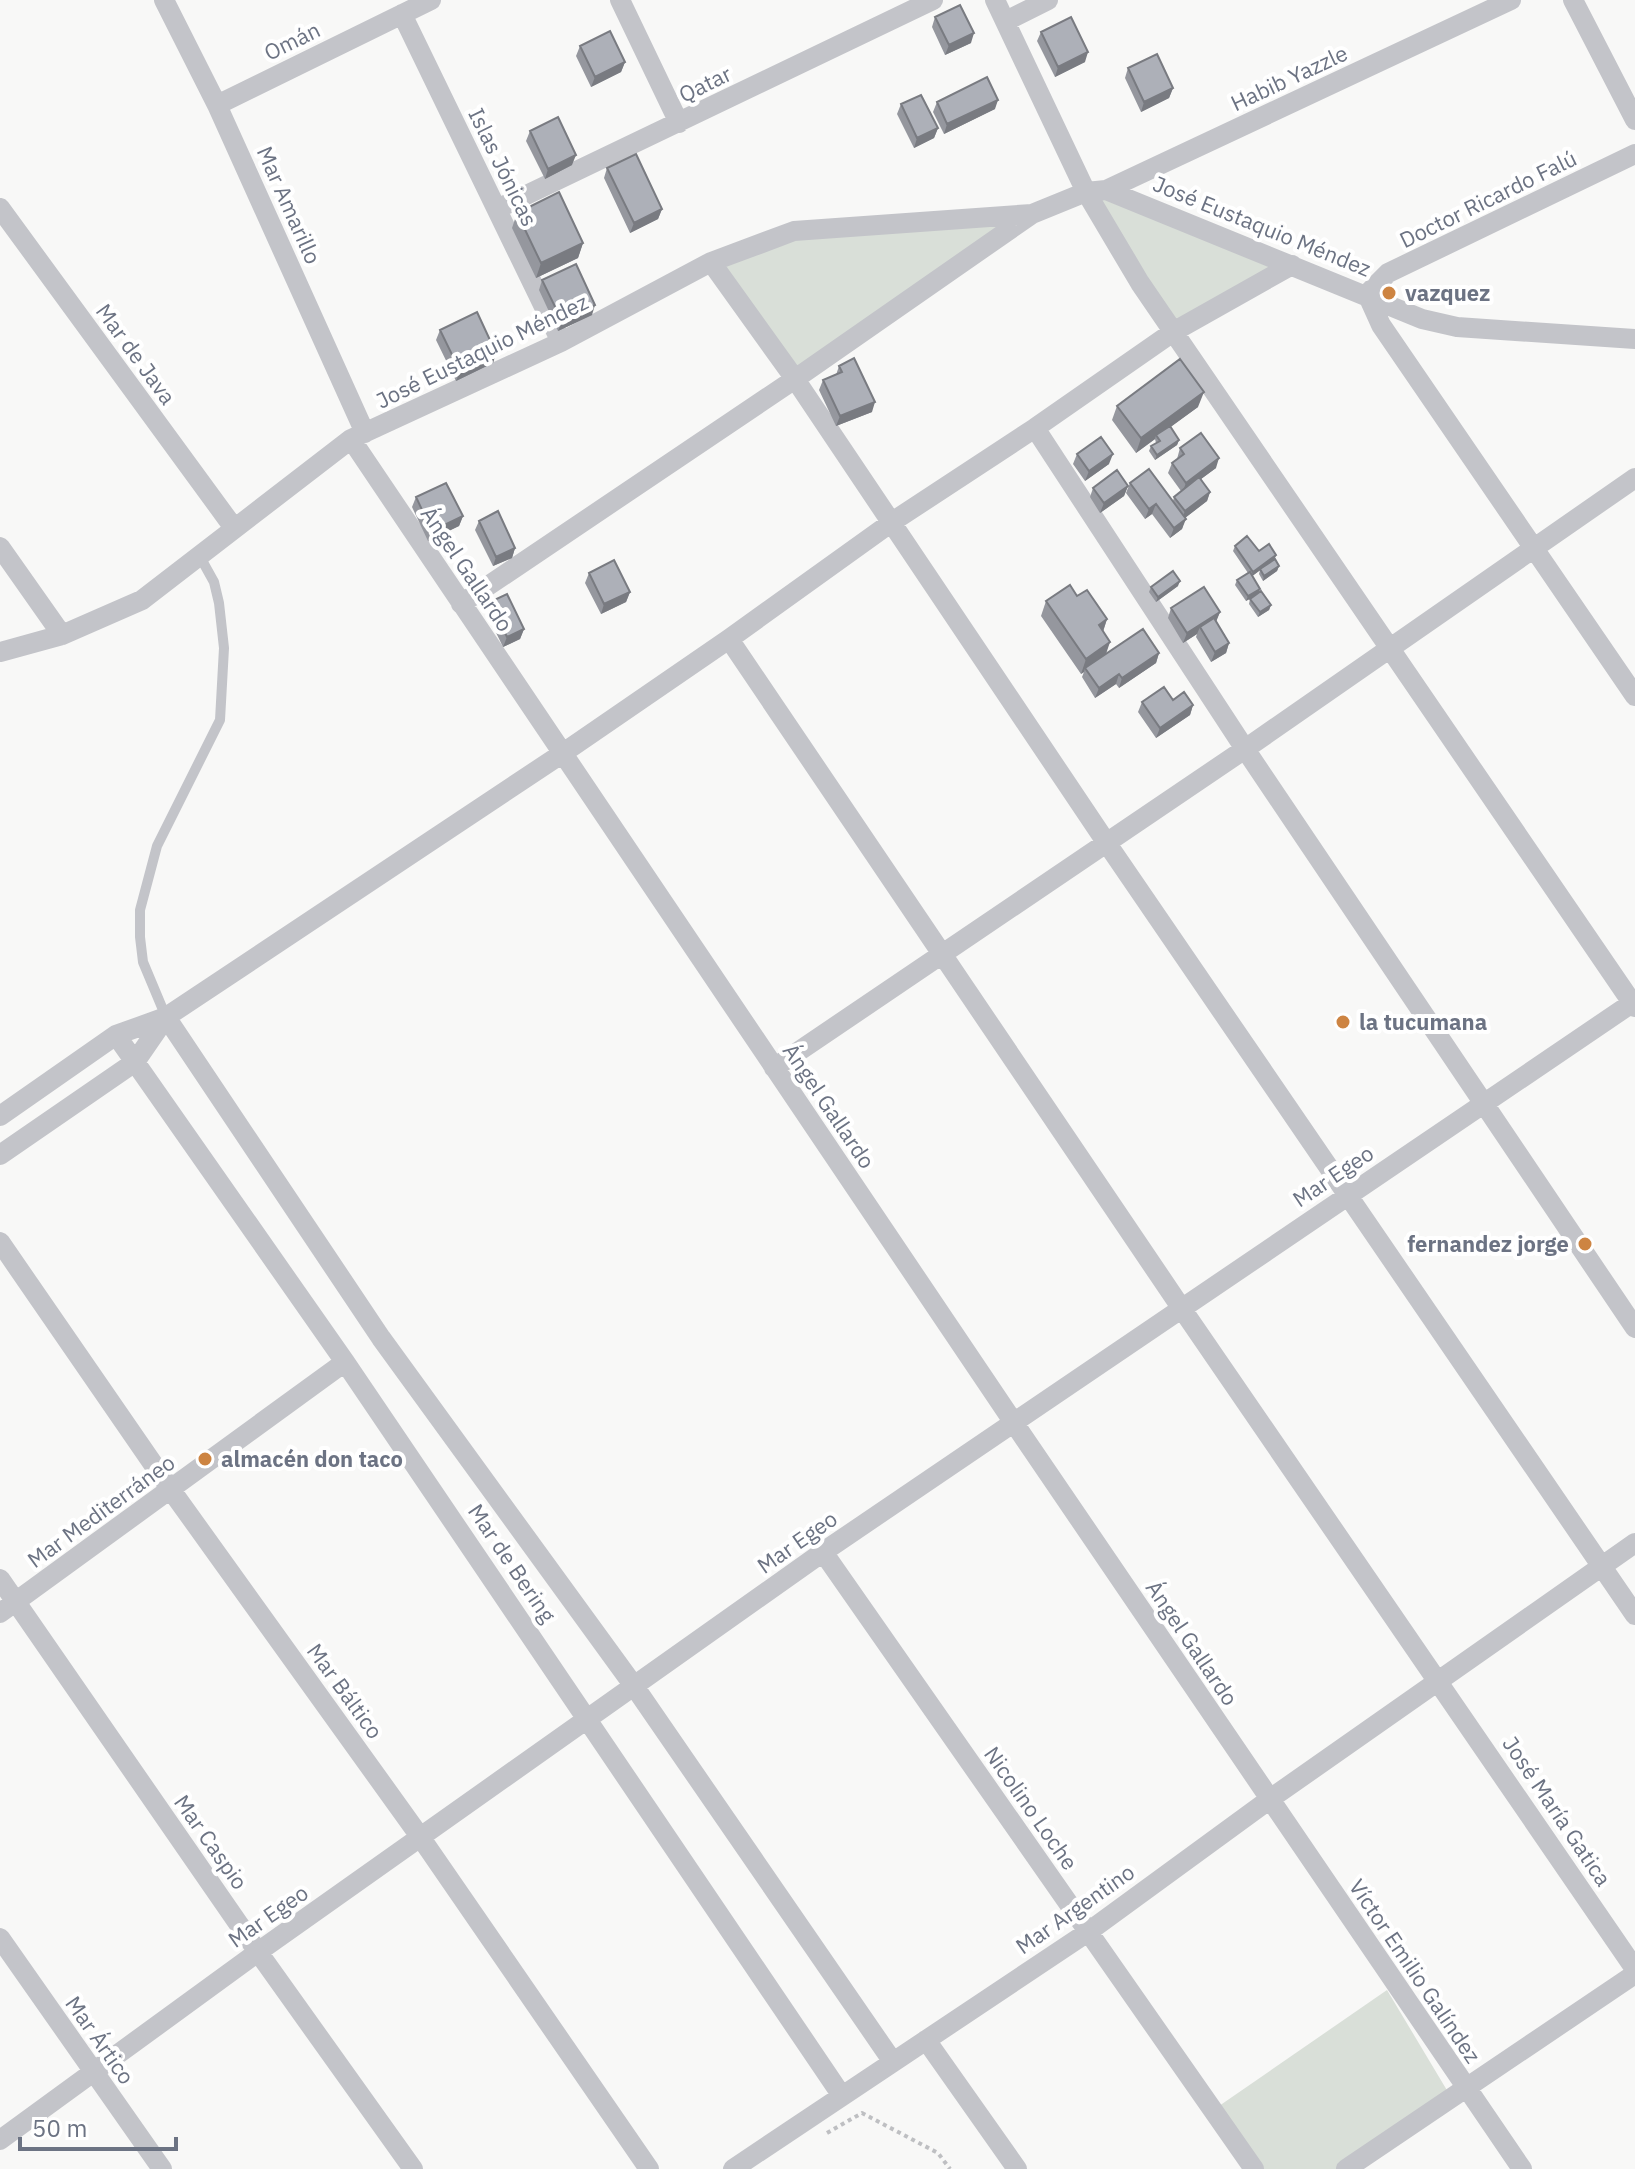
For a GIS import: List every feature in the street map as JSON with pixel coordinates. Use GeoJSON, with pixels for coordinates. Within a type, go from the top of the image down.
{"type":"FeatureCollection","features":[{"type":"Feature","properties":{"kind":"street","name":"Mar Amarillo"},"geometry":{"type":"LineString","coordinates":[[164,0],[217,105],[358,436]]}},
{"type":"Feature","properties":{"kind":"street","name":"Omán"},"geometry":{"type":"LineString","coordinates":[[217,105],[431,0]]}},
{"type":"Feature","properties":{"kind":"street"},"geometry":{"type":"LineString","coordinates":[[620,0],[679,123]]}},
{"type":"Feature","properties":{"kind":"street","name":"Qatar"},"geometry":{"type":"LineString","coordinates":[[497,209],[933,0]]}},
{"type":"Feature","properties":{"kind":"street"},"geometry":{"type":"LineString","coordinates":[[995,0],[1173,332],[1634,1003]]}},
{"type":"Feature","properties":{"kind":"street"},"geometry":{"type":"LineString","coordinates":[[1006,21],[1048,0]]}},
{"type":"Feature","properties":{"kind":"street","name":"Habib Yazzle"},"geometry":{"type":"LineString","coordinates":[[1032,214],[1096,191],[1511,0]]}},
{"type":"Feature","properties":{"kind":"street"},"geometry":{"type":"LineString","coordinates":[[1573,0],[1635,120]]}},
{"type":"Feature","properties":{"kind":"street","name":"Islas Jónicas"},"geometry":{"type":"LineString","coordinates":[[402,14],[561,342]]}},
{"type":"Feature","properties":{"kind":"street","name":"Doctor Ricardo Falú"},"geometry":{"type":"LineString","coordinates":[[1367,294],[1388,273],[1635,154]]}},
{"type":"Feature","properties":{"kind":"street","name":"José Eustaquio Méndez"},"geometry":{"type":"LineString","coordinates":[[1096,191],[1367,294],[1422,319],[1457,327],[1635,339]]}},
{"type":"Feature","properties":{"kind":"street","name":"Mar de Java"},"geometry":{"type":"LineString","coordinates":[[0,208],[234,528]]}},
{"type":"Feature","properties":{"kind":"street"},"geometry":{"type":"LineString","coordinates":[[461,604],[795,379],[1032,214]]}},
{"type":"Feature","properties":{"kind":"street","name":"José Eustaquio Méndez"},"geometry":{"type":"LineString","coordinates":[[0,652],[62,635],[142,600],[358,436],[561,342],[711,262],[794,231],[1032,214]]}},
{"type":"Feature","properties":{"kind":"street"},"geometry":{"type":"LineString","coordinates":[[711,262],[795,379],[1106,842],[1635,1615]]}},
{"type":"Feature","properties":{"kind":"street"},"geometry":{"type":"LineString","coordinates":[[0,1116],[116,1035],[166,1017],[563,753],[892,522],[1173,332],[1292,265]]}},
{"type":"Feature","properties":{"kind":"street"},"geometry":{"type":"LineString","coordinates":[[1367,294],[1381,325],[1635,696]]}},
{"type":"Feature","properties":{"kind":"street"},"geometry":{"type":"LineString","coordinates":[[1035,428],[1245,749],[1635,1328]]}},
{"type":"Feature","properties":{"kind":"street","name":"Ángel Gallardo"},"geometry":{"type":"LineString","coordinates":[[358,436],[461,604],[1270,1799]]}},
{"type":"Feature","properties":{"kind":"street"},"geometry":{"type":"LineString","coordinates":[[774,1068],[1245,749],[1635,478]]}},
{"type":"Feature","properties":{"kind":"street"},"geometry":{"type":"LineString","coordinates":[[0,547],[62,635]]}},
{"type":"Feature","properties":{"kind":"street","name":"José María Gatica"},"geometry":{"type":"LineString","coordinates":[[729,639],[1635,1971]]}},
{"type":"Feature","properties":{"kind":"street","name":"Mar Egeo"},"geometry":{"type":"LineString","coordinates":[[0,2140],[258,1952],[823,1552],[1634,1003]]}},
{"type":"Feature","properties":{"kind":"street"},"geometry":{"type":"LineString","coordinates":[[0,1155],[135,1062],[166,1017]]}},
{"type":"Feature","properties":{"kind":"street"},"geometry":{"type":"LineString","coordinates":[[166,1017],[381,1338],[634,1686],[893,2062]]}},
{"type":"Feature","properties":{"kind":"street","name":"Mar de Bering"},"geometry":{"type":"LineString","coordinates":[[116,1035],[345,1362],[842,2096]]}},
{"type":"Feature","properties":{"kind":"street","name":"Mar Báltico"},"geometry":{"type":"LineString","coordinates":[[0,1242],[171,1490],[421,1838],[649,2169]]}},
{"type":"Feature","properties":{"kind":"street","name":"Mar Mediterráneo"},"geometry":{"type":"LineString","coordinates":[[8,1607],[345,1362]]}},
{"type":"Feature","properties":{"kind":"street","name":"Mar Argentino"},"geometry":{"type":"LineString","coordinates":[[733,2169],[1088,1932],[1270,1799],[1635,1543]]}},
{"type":"Feature","properties":{"kind":"street","name":"Nicolino Loche"},"geometry":{"type":"LineString","coordinates":[[823,1552],[1254,2169]]}},
{"type":"Feature","properties":{"kind":"street","name":"Mar Caspio"},"geometry":{"type":"LineString","coordinates":[[0,1579],[8,1607],[413,2169]]}},
{"type":"Feature","properties":{"kind":"street","name":"Víctor Emilio Galíndez"},"geometry":{"type":"LineString","coordinates":[[1270,1799],[1522,2169]]}},
{"type":"Feature","properties":{"kind":"street","name":"Mar Ártico"},"geometry":{"type":"LineString","coordinates":[[0,1938],[162,2169]]}},
{"type":"Feature","properties":{"kind":"street"},"geometry":{"type":"LineString","coordinates":[[1346,2169],[1635,1971]]}},
{"type":"Feature","properties":{"kind":"street"},"geometry":{"type":"LineString","coordinates":[[926,2040],[1017,2169]]}},
{"type":"Feature","properties":{"kind":"lane"},"geometry":{"type":"LineString","coordinates":[[166,1017],[143,962],[140,910],[157,846],[220,720],[224,648],[219,603],[214,582],[199,555]]}},
{"type":"Feature","properties":{"kind":"path"},"geometry":{"type":"LineString","coordinates":[[825,2134],[862,2113],[938,2153],[950,2169]]}},
{"type":"Feature","properties":{"kind":"shaded area"},"geometry":{"type":"Polygon","coordinates":[[[1088,193],[1288,265],[1174,329],[1088,193]]]}},
{"type":"Feature","properties":{"kind":"shaded area"},"geometry":{"type":"Polygon","coordinates":[[[1027,215],[795,377],[713,263],[778,237],[1027,215]]]}},
{"type":"Feature","properties":{"kind":"shaded area"},"geometry":{"type":"Polygon","coordinates":[[[1387,1990],[1451,2097],[1345,2169],[1262,2169],[1219,2106],[1387,1990]]]}},
{"type":"Feature","properties":{"kind":"building"},"geometry":{"type":"Polygon","coordinates":[[[960,5],[974,33],[949,45],[935,17],[960,5]]]}},
{"type":"Feature","properties":{"kind":"building"},"geometry":{"type":"Polygon","coordinates":[[[1071,17],[1088,52],[1058,67],[1041,32],[1071,17]]]}},
{"type":"Feature","properties":{"kind":"building"},"geometry":{"type":"Polygon","coordinates":[[[610,31],[625,62],[595,77],[580,46],[610,31]]]}},
{"type":"Feature","properties":{"kind":"building"},"geometry":{"type":"Polygon","coordinates":[[[1157,54],[1173,88],[1144,102],[1128,68],[1157,54]]]}},
{"type":"Feature","properties":{"kind":"building"},"geometry":{"type":"Polygon","coordinates":[[[987,77],[998,100],[947,124],[937,102],[987,77]]]}},
{"type":"Feature","properties":{"kind":"building"},"geometry":{"type":"Polygon","coordinates":[[[921,95],[938,128],[917,138],[901,104],[921,95]]]}},
{"type":"Feature","properties":{"kind":"building"},"geometry":{"type":"Polygon","coordinates":[[[558,117],[576,155],[548,169],[530,131],[558,117]]]}},
{"type":"Feature","properties":{"kind":"building"},"geometry":{"type":"Polygon","coordinates":[[[636,154],[662,209],[634,223],[607,168],[636,154]]]}},
{"type":"Feature","properties":{"kind":"building"},"geometry":{"type":"Polygon","coordinates":[[[559,192],[583,243],[541,263],[517,213],[559,192]]]}},
{"type":"Feature","properties":{"kind":"building"},"geometry":{"type":"Polygon","coordinates":[[[576,264],[595,305],[562,321],[542,280],[576,264]]]}},
{"type":"Feature","properties":{"kind":"building"},"geometry":{"type":"Polygon","coordinates":[[[477,312],[496,353],[460,371],[440,330],[477,312]]]}},
{"type":"Feature","properties":{"kind":"building"},"geometry":{"type":"Polygon","coordinates":[[[854,358],[875,402],[840,416],[823,380],[842,372],[839,366],[854,358]]]}},
{"type":"Feature","properties":{"kind":"building"},"geometry":{"type":"Polygon","coordinates":[[[1180,359],[1204,392],[1141,438],[1117,406],[1180,359]]]}},
{"type":"Feature","properties":{"kind":"building"},"geometry":{"type":"Polygon","coordinates":[[[1170,426],[1179,440],[1157,455],[1151,446],[1160,441],[1156,435],[1170,426]]]}},
{"type":"Feature","properties":{"kind":"building"},"geometry":{"type":"Polygon","coordinates":[[[1201,433],[1219,458],[1186,483],[1172,463],[1184,454],[1180,448],[1201,433]]]}},
{"type":"Feature","properties":{"kind":"building"},"geometry":{"type":"Polygon","coordinates":[[[1101,437],[1113,454],[1089,471],[1077,454],[1101,437]]]}},
{"type":"Feature","properties":{"kind":"building"},"geometry":{"type":"Polygon","coordinates":[[[1149,469],[1186,519],[1174,528],[1156,504],[1149,509],[1130,483],[1149,469]]]}},
{"type":"Feature","properties":{"kind":"building"},"geometry":{"type":"Polygon","coordinates":[[[1117,470],[1128,486],[1104,503],[1093,488],[1117,470]]]}},
{"type":"Feature","properties":{"kind":"building"},"geometry":{"type":"Polygon","coordinates":[[[1199,477],[1210,492],[1185,511],[1174,497],[1199,477]]]}},
{"type":"Feature","properties":{"kind":"building"},"geometry":{"type":"Polygon","coordinates":[[[446,483],[463,516],[432,531],[416,497],[446,483]]]}},
{"type":"Feature","properties":{"kind":"building"},"geometry":{"type":"Polygon","coordinates":[[[498,511],[515,548],[496,557],[479,521],[498,511]]]}},
{"type":"Feature","properties":{"kind":"building"},"geometry":{"type":"Polygon","coordinates":[[[1247,536],[1259,551],[1269,544],[1276,555],[1253,572],[1235,546],[1247,536]]]}},
{"type":"Feature","properties":{"kind":"building"},"geometry":{"type":"Polygon","coordinates":[[[1275,559],[1279,566],[1264,576],[1260,569],[1275,559]]]}},
{"type":"Feature","properties":{"kind":"building"},"geometry":{"type":"Polygon","coordinates":[[[614,560],[630,592],[604,604],[589,573],[614,560]]]}},
{"type":"Feature","properties":{"kind":"building"},"geometry":{"type":"Polygon","coordinates":[[[1173,571],[1180,581],[1158,597],[1151,587],[1173,571]]]}},
{"type":"Feature","properties":{"kind":"building"},"geometry":{"type":"Polygon","coordinates":[[[1250,572],[1260,589],[1248,596],[1237,580],[1250,572]]]}},
{"type":"Feature","properties":{"kind":"building"},"geometry":{"type":"Polygon","coordinates":[[[1070,585],[1077,596],[1087,590],[1107,619],[1099,625],[1110,642],[1086,659],[1046,601],[1070,585]]]}},
{"type":"Feature","properties":{"kind":"building"},"geometry":{"type":"Polygon","coordinates":[[[1204,587],[1220,612],[1187,633],[1171,608],[1204,587]]]}},
{"type":"Feature","properties":{"kind":"building"},"geometry":{"type":"Polygon","coordinates":[[[1261,591],[1271,605],[1260,612],[1250,599],[1261,591]]]}},
{"type":"Feature","properties":{"kind":"building"},"geometry":{"type":"Polygon","coordinates":[[[507,594],[524,629],[507,637],[490,602],[507,594]]]}},
{"type":"Feature","properties":{"kind":"building"},"geometry":{"type":"Polygon","coordinates":[[[1214,618],[1229,643],[1215,652],[1200,627],[1214,618]]]}},
{"type":"Feature","properties":{"kind":"building"},"geometry":{"type":"Polygon","coordinates":[[[1143,629],[1159,653],[1122,678],[1119,674],[1099,688],[1085,668],[1143,629]]]}},
{"type":"Feature","properties":{"kind":"building"},"geometry":{"type":"Polygon","coordinates":[[[1164,687],[1173,700],[1184,692],[1193,705],[1160,728],[1142,702],[1164,687]]]}},
{"type":"Feature","properties":{"kind":"place","name":"vazquez"},"geometry":{"type":"Point","coordinates":[1389,293]}},
{"type":"Feature","properties":{"kind":"place","name":"la tucumana"},"geometry":{"type":"Point","coordinates":[1343,1022]}},
{"type":"Feature","properties":{"kind":"place","name":"fernandez jorge"},"geometry":{"type":"Point","coordinates":[1585,1244]}},
{"type":"Feature","properties":{"kind":"place","name":"almacén don taco"},"geometry":{"type":"Point","coordinates":[205,1459]}}]}
